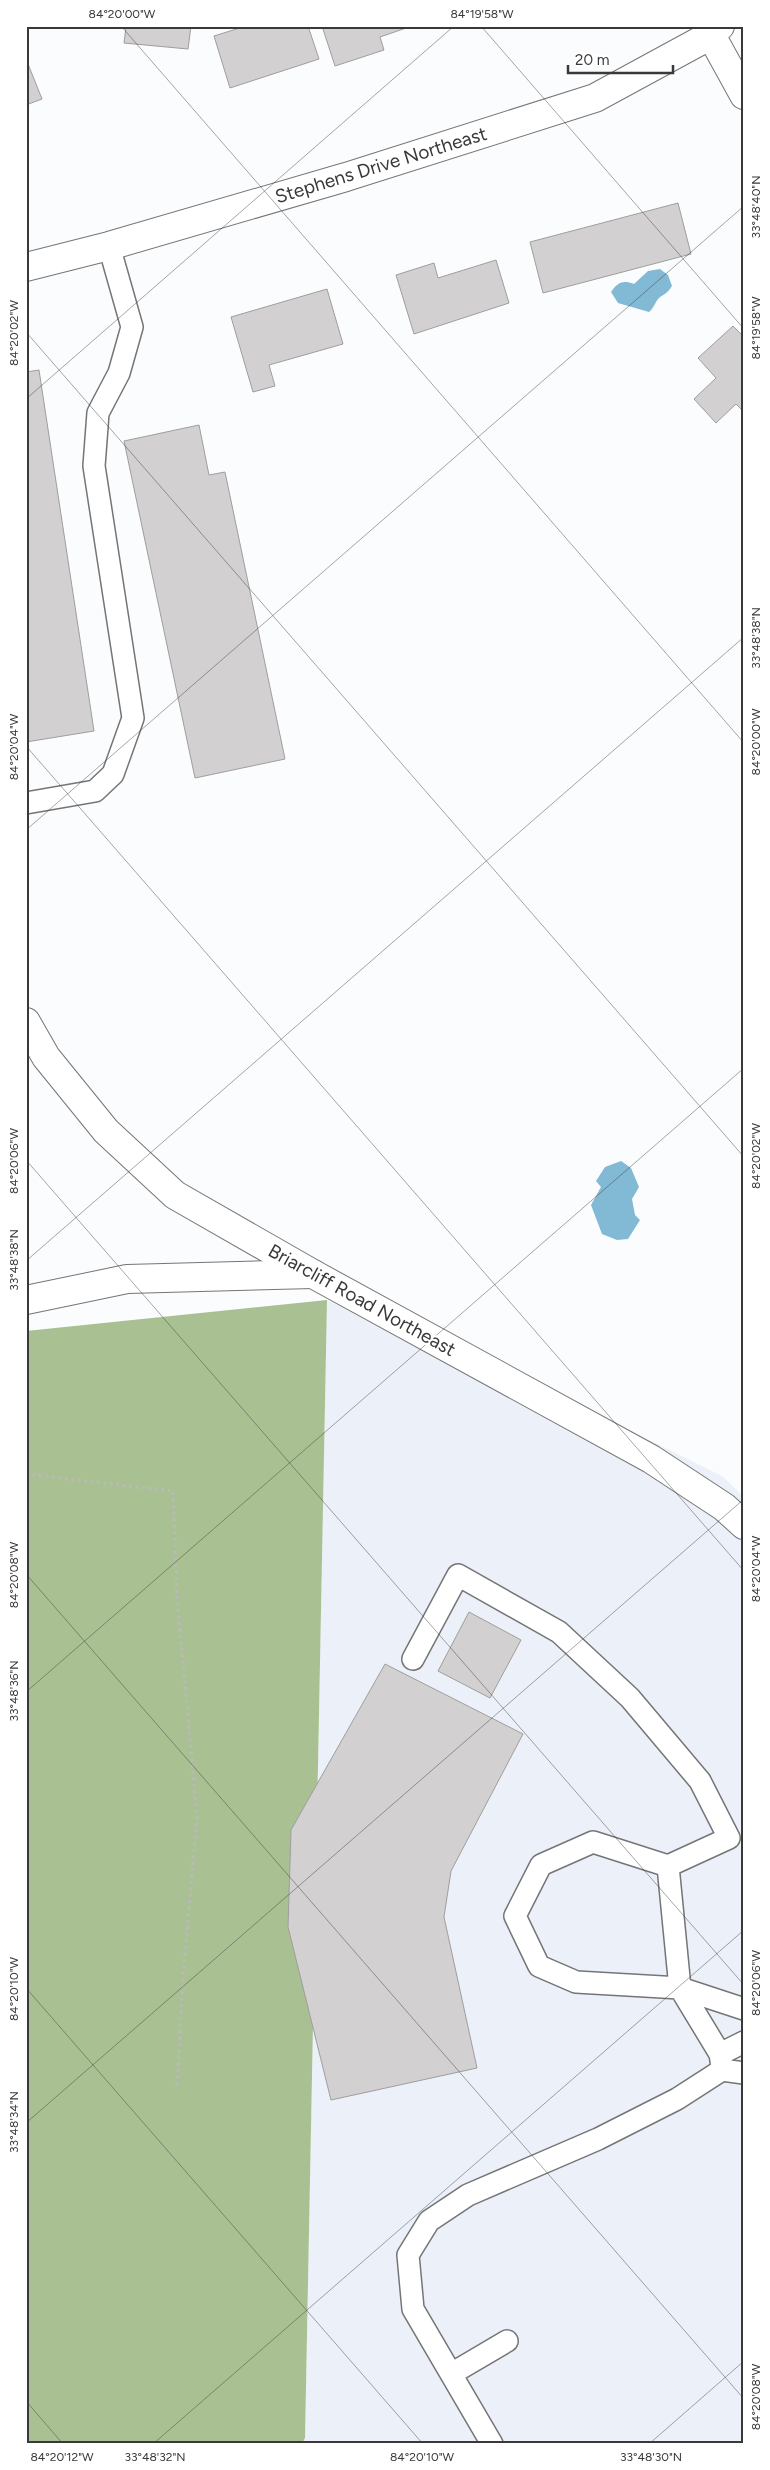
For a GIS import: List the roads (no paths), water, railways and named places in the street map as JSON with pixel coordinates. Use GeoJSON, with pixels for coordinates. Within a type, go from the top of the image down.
{"type":"FeatureCollection","features":[{"type":"Feature","properties":{"kind":"street"},"geometry":{"type":"LineString","coordinates":[[716,30],[744,95]]}},
{"type":"Feature","properties":{"kind":"street","name":"Stephens Drive Northeast"},"geometry":{"type":"LineString","coordinates":[[26,267],[108,246],[346,177],[596,98],[716,30]]}},
{"type":"Feature","properties":{"kind":"street","name":"Briarcliff Road Northeast"},"geometry":{"type":"LineString","coordinates":[[26,1022],[46,1057],[106,1131],[175,1194],[313,1274],[651,1459],[724,1507],[744,1525]]}},
{"type":"Feature","properties":{"kind":"street"},"geometry":{"type":"LineString","coordinates":[[26,1300],[127,1280],[313,1274]]}},
{"type":"Feature","properties":{"kind":"lane"},"geometry":{"type":"LineString","coordinates":[[26,803],[95,791],[113,774],[133,718],[94,466],[98,414],[119,374],[132,327],[108,246]]}},
{"type":"Feature","properties":{"kind":"lane"},"geometry":{"type":"LineString","coordinates":[[413,1659],[458,1575],[559,1632],[630,1698],[700,1781],[729,1838],[668,1866],[593,1842],[542,1865],[515,1916],[539,1966],[576,1982],[680,1988],[744,2009]]}},
{"type":"Feature","properties":{"kind":"lane"},"geometry":{"type":"LineString","coordinates":[[668,1866],[680,1988],[721,2062],[744,2073]]}},
{"type":"Feature","properties":{"kind":"lane"},"geometry":{"type":"LineString","coordinates":[[492,2444],[413,2309],[408,2255],[429,2221],[468,2195],[598,2139],[677,2099],[744,2042]]}},
{"type":"Feature","properties":{"kind":"lane"},"geometry":{"type":"LineString","coordinates":[[452,2374],[508,2340]]}},
{"type":"Feature","properties":{"kind":"water"},"geometry":{"type":"Polygon","coordinates":[[[660,269],[668,275],[672,286],[659,298],[649,312],[618,303],[611,292],[621,283],[634,284],[648,271],[660,269]]]}},
{"type":"Feature","properties":{"kind":"water"},"geometry":{"type":"Polygon","coordinates":[[[621,1161],[631,1168],[639,1187],[632,1199],[635,1215],[640,1220],[628,1239],[617,1240],[602,1234],[591,1205],[601,1187],[596,1181],[605,1167],[621,1161]]]}}]}
